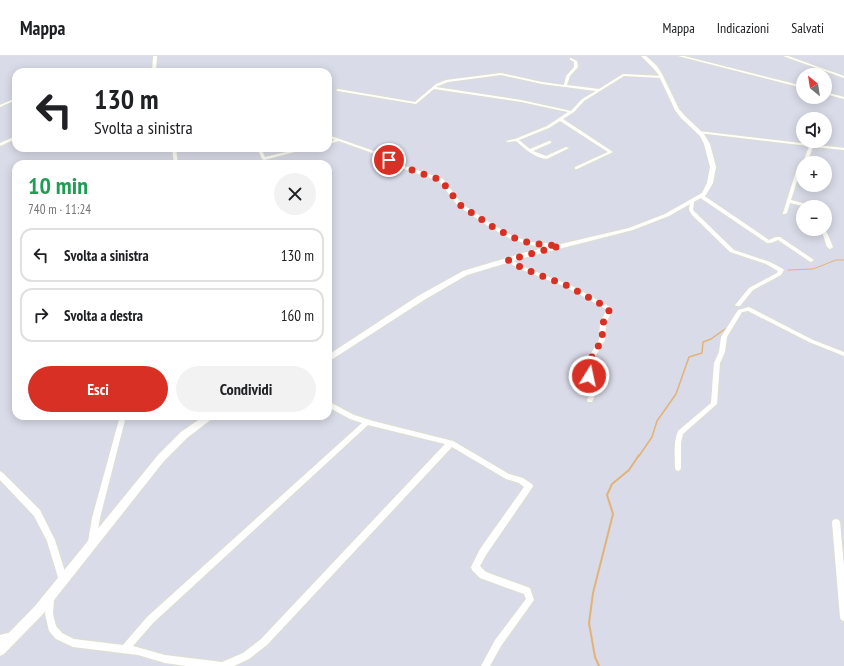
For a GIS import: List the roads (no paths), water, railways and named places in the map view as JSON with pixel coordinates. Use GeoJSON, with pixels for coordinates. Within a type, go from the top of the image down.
{"type":"FeatureCollection","features":[{"type":"Feature","properties":{"kind":"main road"},"geometry":{"type":"LineString","coordinates":[[332,357],[445,283],[465,273],[560,246],[631,229],[667,215],[704,194],[710,183],[713,167],[707,144],[699,132],[677,109],[662,76],[643,56]]}},
{"type":"Feature","properties":{"kind":"main road"},"geometry":{"type":"LineString","coordinates":[[0,650],[50,597],[161,458],[184,435],[205,420]]}},
{"type":"Feature","properties":{"kind":"street"},"geometry":{"type":"LineString","coordinates":[[154,68],[156,56]]}},
{"type":"Feature","properties":{"kind":"street"},"geometry":{"type":"LineString","coordinates":[[680,56],[796,85]]}},
{"type":"Feature","properties":{"kind":"street"},"geometry":{"type":"LineString","coordinates":[[785,56],[844,77]]}},
{"type":"Feature","properties":{"kind":"street"},"geometry":{"type":"LineString","coordinates":[[565,86],[568,76],[576,67],[576,62],[571,59]]}},
{"type":"Feature","properties":{"kind":"street"},"geometry":{"type":"LineString","coordinates":[[338,90],[416,103],[433,88],[447,81],[501,74],[565,86],[600,90]]}},
{"type":"Feature","properties":{"kind":"street"},"geometry":{"type":"LineString","coordinates":[[508,141],[517,140],[548,127],[571,112],[583,100],[623,75],[662,76]]}},
{"type":"Feature","properties":{"kind":"street"},"geometry":{"type":"LineString","coordinates":[[433,88],[521,100],[571,112]]}},
{"type":"Feature","properties":{"kind":"street"},"geometry":{"type":"LineString","coordinates":[[832,95],[844,98]]}},
{"type":"Feature","properties":{"kind":"street"},"geometry":{"type":"LineString","coordinates":[[0,106],[12,100]]}},
{"type":"Feature","properties":{"kind":"street"},"geometry":{"type":"LineString","coordinates":[[560,120],[611,152],[576,168]]}},
{"type":"Feature","properties":{"kind":"street"},"geometry":{"type":"LineString","coordinates":[[699,132],[796,144]]}},
{"type":"Feature","properties":{"kind":"street"},"geometry":{"type":"LineString","coordinates":[[332,137],[376,153],[403,167],[441,180],[460,205],[493,227],[512,237],[530,243],[560,246]]}},
{"type":"Feature","properties":{"kind":"street"},"geometry":{"type":"LineString","coordinates":[[0,145],[12,139]]}},
{"type":"Feature","properties":{"kind":"street"},"geometry":{"type":"LineString","coordinates":[[332,142],[340,140]]}},
{"type":"Feature","properties":{"kind":"street"},"geometry":{"type":"LineString","coordinates":[[517,140],[530,151],[546,158],[567,148]]}},
{"type":"Feature","properties":{"kind":"street"},"geometry":{"type":"LineString","coordinates":[[530,151],[550,142]]}},
{"type":"Feature","properties":{"kind":"street"},"geometry":{"type":"LineString","coordinates":[[832,148],[844,149]]}},
{"type":"Feature","properties":{"kind":"street"},"geometry":{"type":"LineString","coordinates":[[261,152],[264,159],[292,152]]}},
{"type":"Feature","properties":{"kind":"street"},"geometry":{"type":"LineString","coordinates":[[785,213],[796,177]]}},
{"type":"Feature","properties":{"kind":"street"},"geometry":{"type":"LineString","coordinates":[[701,196],[769,242],[778,238],[811,260]]}},
{"type":"Feature","properties":{"kind":"street"},"geometry":{"type":"LineString","coordinates":[[788,201],[796,203]]}},
{"type":"Feature","properties":{"kind":"street"},"geometry":{"type":"LineString","coordinates":[[692,202],[691,210],[694,214],[732,251],[768,263],[781,270],[779,274],[751,289],[738,305]]}},
{"type":"Feature","properties":{"kind":"street"},"geometry":{"type":"LineString","coordinates":[[826,236],[830,247]]}},
{"type":"Feature","properties":{"kind":"street"},"geometry":{"type":"LineString","coordinates":[[508,260],[522,268],[568,286],[608,308],[609,311],[603,323],[602,340],[590,360],[589,380],[592,395],[590,400]]}},
{"type":"Feature","properties":{"kind":"street"},"geometry":{"type":"LineString","coordinates":[[678,468],[678,443],[680,433],[714,404],[717,363],[721,355],[724,337],[740,311],[749,309],[811,341],[844,354]]}},
{"type":"Feature","properties":{"kind":"street"},"geometry":{"type":"LineString","coordinates":[[332,406],[352,417],[366,422],[451,443],[508,477],[521,480],[529,486],[484,552],[475,568],[483,575],[527,592],[530,600],[498,643],[485,666]]}},
{"type":"Feature","properties":{"kind":"street"},"geometry":{"type":"LineString","coordinates":[[92,545],[96,518],[122,420]]}},
{"type":"Feature","properties":{"kind":"street"},"geometry":{"type":"LineString","coordinates":[[125,649],[150,620],[366,422]]}},
{"type":"Feature","properties":{"kind":"street"},"geometry":{"type":"LineString","coordinates":[[224,666],[246,656],[264,642],[451,443]]}},
{"type":"Feature","properties":{"kind":"street"},"geometry":{"type":"LineString","coordinates":[[0,475],[37,513],[50,540],[63,580]]}},
{"type":"Feature","properties":{"kind":"street"},"geometry":{"type":"LineString","coordinates":[[836,522],[843,575],[844,617]]}},
{"type":"Feature","properties":{"kind":"street"},"geometry":{"type":"LineString","coordinates":[[50,597],[49,614],[52,628],[59,636],[73,643],[125,649],[165,659],[220,666]]}},
{"type":"Feature","properties":{"kind":"street"},"geometry":{"type":"LineString","coordinates":[[0,639],[12,636]]}},
{"type":"Feature","properties":{"kind":"waterway"},"geometry":{"type":"LineString","coordinates":[[788,270],[813,269],[836,260],[844,260]]}},
{"type":"Feature","properties":{"kind":"waterway"},"geometry":{"type":"LineString","coordinates":[[639,456],[652,437],[657,421],[676,394],[689,357],[702,353],[703,342],[711,339],[725,329]]}},
{"type":"Feature","properties":{"kind":"waterway"},"geometry":{"type":"LineString","coordinates":[[599,666],[595,657],[589,623],[593,593],[613,514],[607,495],[612,484],[629,470],[639,455]]}}]}
